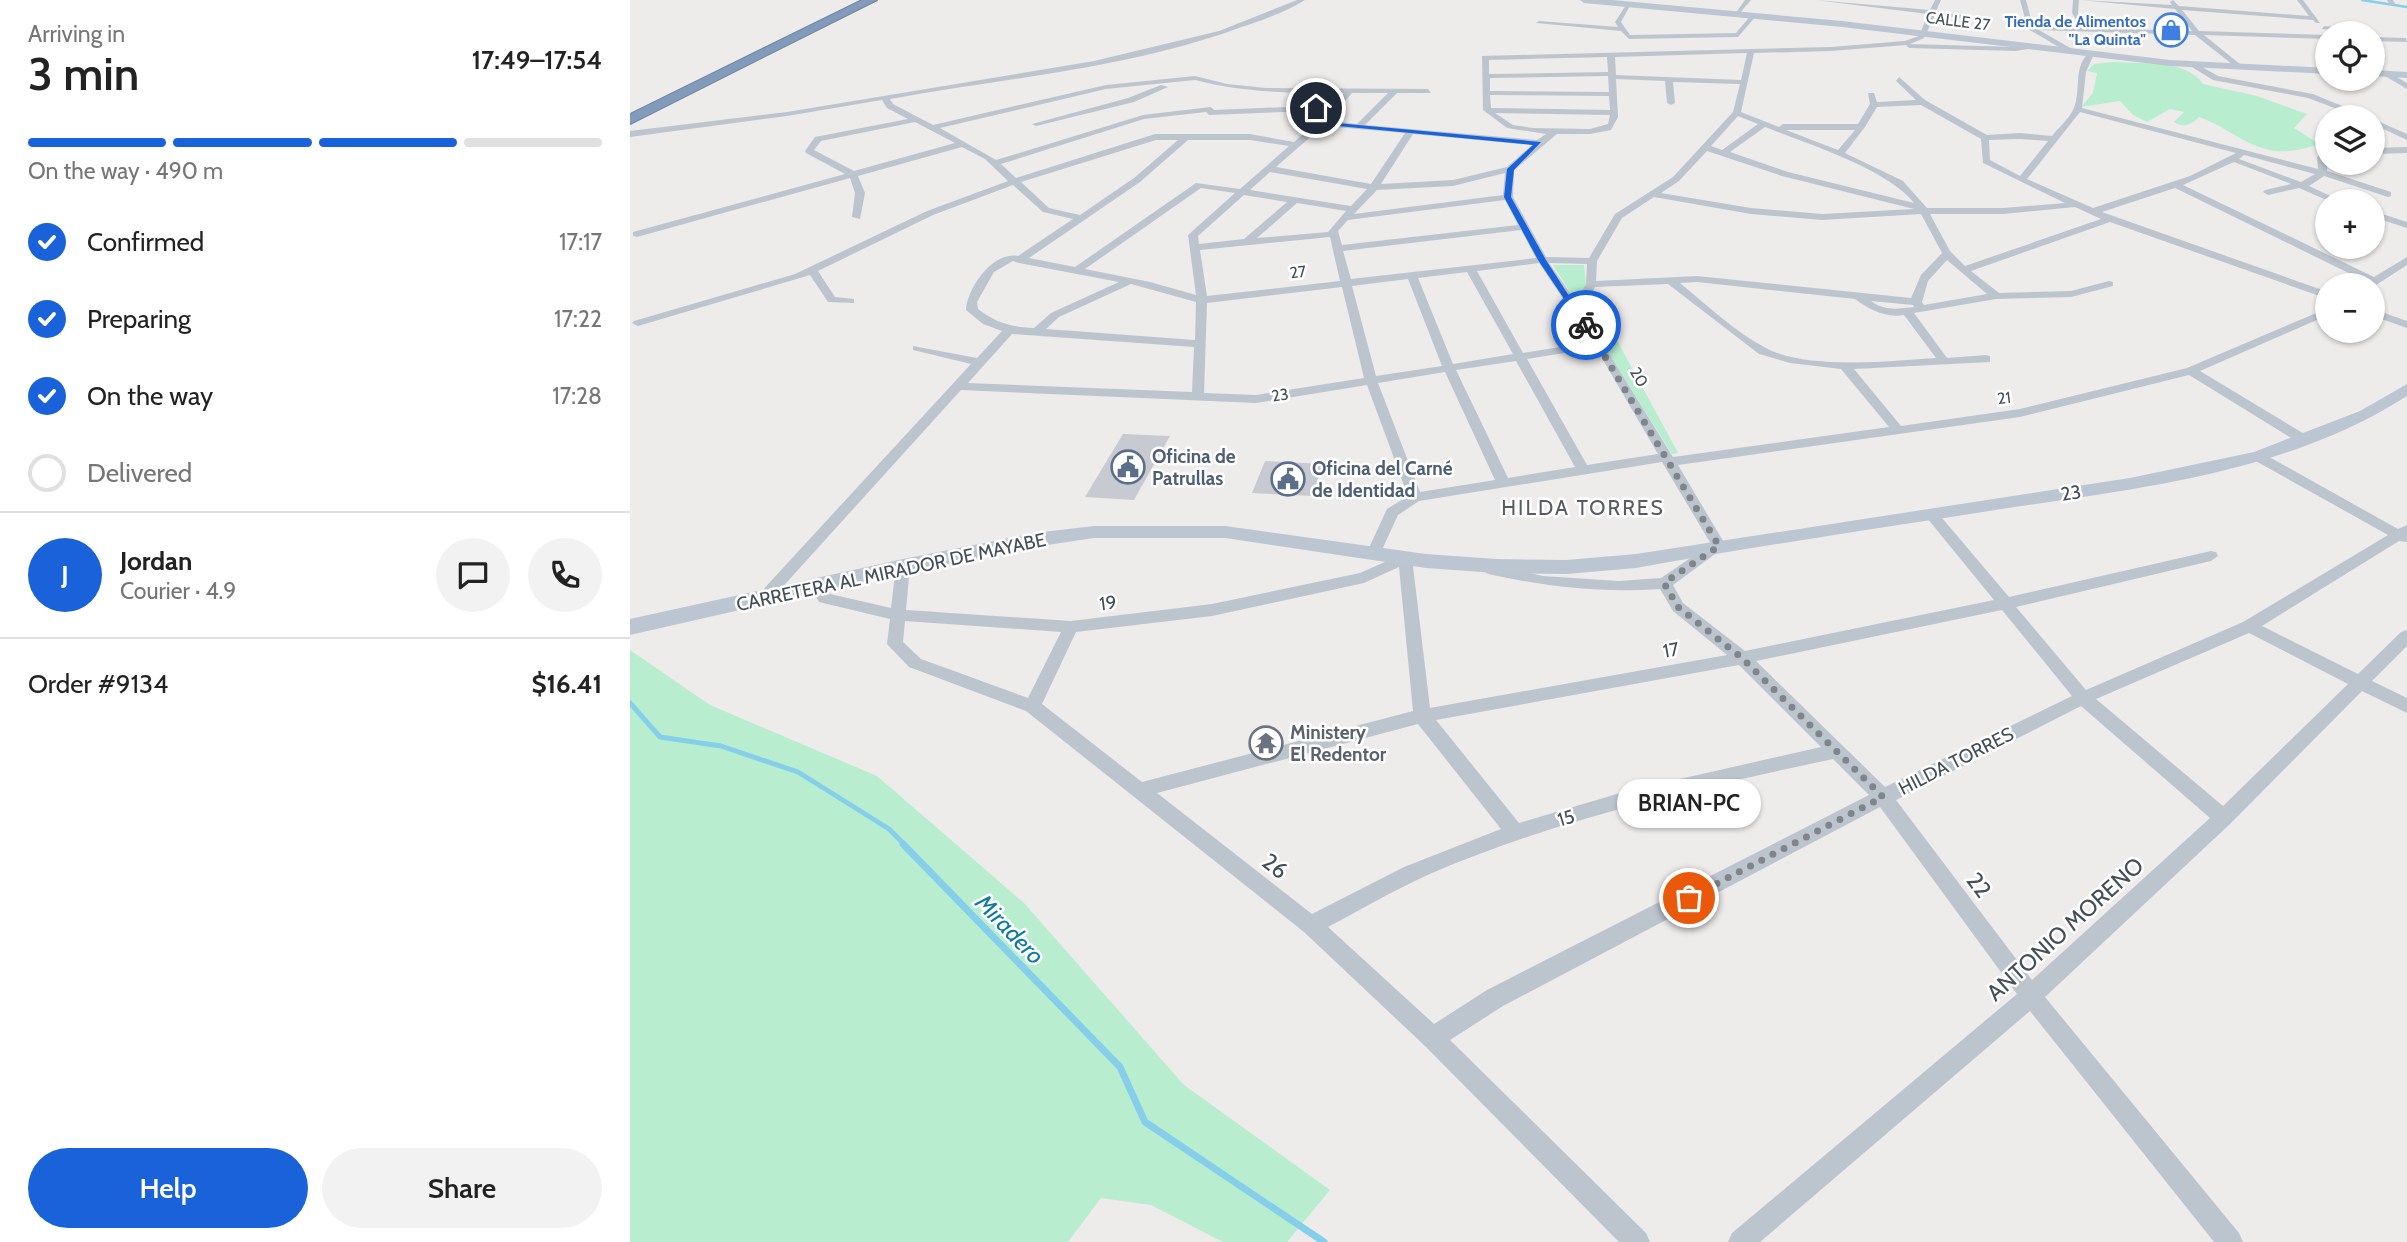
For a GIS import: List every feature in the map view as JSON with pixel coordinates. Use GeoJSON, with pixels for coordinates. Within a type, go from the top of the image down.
{"type":"FeatureCollection","features":[{"type":"Feature","properties":{"kind":"highway"},"geometry":{"type":"LineString","coordinates":[[630,111],[856,0]]}},
{"type":"Feature","properties":{"kind":"highway"},"geometry":{"type":"LineString","coordinates":[[630,120],[871,0]]}},
{"type":"Feature","properties":{"kind":"street"},"geometry":{"type":"LineString","coordinates":[[630,134],[785,114],[1069,70],[1248,24],[1302,0]]}},
{"type":"Feature","properties":{"kind":"street","name":"CALLE 27"},"geometry":{"type":"LineString","coordinates":[[1584,0],[1628,4],[1642,2],[1842,23],[2195,65],[2315,70]]}},
{"type":"Feature","properties":{"kind":"street"},"geometry":{"type":"LineString","coordinates":[[1737,13],[1748,0]]}},
{"type":"Feature","properties":{"kind":"street"},"geometry":{"type":"LineString","coordinates":[[1818,0],[1971,17]]}},
{"type":"Feature","properties":{"kind":"street"},"geometry":{"type":"LineString","coordinates":[[1487,110],[1485,58],[1751,51],[1910,42],[1919,39],[1924,33],[1938,0]]}},
{"type":"Feature","properties":{"kind":"street"},"geometry":{"type":"LineString","coordinates":[[2023,0],[2031,28],[2069,51]]}},
{"type":"Feature","properties":{"kind":"street"},"geometry":{"type":"LineString","coordinates":[[2076,0],[2076,13],[2085,28]]}},
{"type":"Feature","properties":{"kind":"street"},"geometry":{"type":"LineString","coordinates":[[2083,0],[2174,4],[2313,18]]}},
{"type":"Feature","properties":{"kind":"street"},"geometry":{"type":"LineString","coordinates":[[2300,0],[2316,21]]}},
{"type":"Feature","properties":{"kind":"street"},"geometry":{"type":"LineString","coordinates":[[1842,23],[1847,2]]}},
{"type":"Feature","properties":{"kind":"street"},"geometry":{"type":"LineString","coordinates":[[1628,4],[1618,22],[1642,54]]}},
{"type":"Feature","properties":{"kind":"street"},"geometry":{"type":"LineString","coordinates":[[2174,4],[2196,32],[2238,67]]}},
{"type":"Feature","properties":{"kind":"street"},"geometry":{"type":"LineString","coordinates":[[2250,10],[2270,34]]}},
{"type":"Feature","properties":{"kind":"street"},"geometry":{"type":"LineString","coordinates":[[1629,37],[1742,33],[1754,15]]}},
{"type":"Feature","properties":{"kind":"street"},"geometry":{"type":"LineString","coordinates":[[2028,18],[2085,28]]}},
{"type":"Feature","properties":{"kind":"street"},"geometry":{"type":"LineString","coordinates":[[1539,23],[1622,29]]}},
{"type":"Feature","properties":{"kind":"street"},"geometry":{"type":"LineString","coordinates":[[2031,28],[2315,33]]}},
{"type":"Feature","properties":{"kind":"street"},"geometry":{"type":"LineString","coordinates":[[1711,34],[1717,52]]}},
{"type":"Feature","properties":{"kind":"street"},"geometry":{"type":"LineString","coordinates":[[2385,39],[2407,39],[2407,47]]}},
{"type":"Feature","properties":{"kind":"street"},"geometry":{"type":"LineString","coordinates":[[1871,46],[2016,49],[2036,47]]}},
{"type":"Feature","properties":{"kind":"street"},"geometry":{"type":"LineString","coordinates":[[1576,310],[1591,284],[1592,261],[1618,216],[1676,179],[1737,113],[1751,51]]}},
{"type":"Feature","properties":{"kind":"street"},"geometry":{"type":"LineString","coordinates":[[2021,180],[2078,109],[2082,72],[2090,54]]}},
{"type":"Feature","properties":{"kind":"street"},"geometry":{"type":"LineString","coordinates":[[1487,110],[1514,128],[1608,128],[1613,122],[1614,113],[1611,55]]}},
{"type":"Feature","properties":{"kind":"street"},"geometry":{"type":"LineString","coordinates":[[2195,65],[2216,78],[2310,96],[2333,105]]}},
{"type":"Feature","properties":{"kind":"street"},"geometry":{"type":"LineString","coordinates":[[2385,74],[2407,75]]}},
{"type":"Feature","properties":{"kind":"street"},"geometry":{"type":"LineString","coordinates":[[2388,74],[2407,87]]}},
{"type":"Feature","properties":{"kind":"street"},"geometry":{"type":"LineString","coordinates":[[1485,76],[1613,76],[1743,82]]}},
{"type":"Feature","properties":{"kind":"street"},"geometry":{"type":"LineString","coordinates":[[931,128],[1106,87],[1195,78],[1227,86],[1349,92],[1428,91]]}},
{"type":"Feature","properties":{"kind":"street"},"geometry":{"type":"LineString","coordinates":[[1669,79],[1671,103]]}},
{"type":"Feature","properties":{"kind":"street"},"geometry":{"type":"LineString","coordinates":[[1899,79],[1922,102],[1985,138],[2020,136],[2056,139]]}},
{"type":"Feature","properties":{"kind":"street"},"geometry":{"type":"LineString","coordinates":[[1051,137],[1036,124],[1131,100],[1177,81]]}},
{"type":"Feature","properties":{"kind":"street"},"geometry":{"type":"LineString","coordinates":[[1227,86],[1209,113],[1338,107]]}},
{"type":"Feature","properties":{"kind":"street"},"geometry":{"type":"LineString","coordinates":[[1198,396],[1202,300],[1193,234],[1321,123],[1349,92]]}},
{"type":"Feature","properties":{"kind":"street"},"geometry":{"type":"LineString","coordinates":[[1360,125],[1394,92]]}},
{"type":"Feature","properties":{"kind":"street"},"geometry":{"type":"LineString","coordinates":[[1486,93],[1613,94]]}},
{"type":"Feature","properties":{"kind":"street"},"geometry":{"type":"LineString","coordinates":[[886,98],[890,106],[995,163],[1049,212],[1082,218]]}},
{"type":"Feature","properties":{"kind":"street"},"geometry":{"type":"LineString","coordinates":[[1840,154],[1861,127],[1872,99],[1896,105],[1922,102]]}},
{"type":"Feature","properties":{"kind":"street"},"geometry":{"type":"LineString","coordinates":[[995,163],[1051,137],[1143,117],[1211,109]]}},
{"type":"Feature","properties":{"kind":"street"},"geometry":{"type":"LineString","coordinates":[[2078,109],[2315,171]]}},
{"type":"Feature","properties":{"kind":"street"},"geometry":{"type":"LineString","coordinates":[[1487,110],[1614,113]]}},
{"type":"Feature","properties":{"kind":"street"},"geometry":{"type":"LineString","coordinates":[[1737,113],[1840,154],[1900,183],[1928,210],[1947,254],[1996,296]]}},
{"type":"Feature","properties":{"kind":"street"},"geometry":{"type":"LineString","coordinates":[[857,217],[860,193],[853,174],[808,151],[818,139],[914,120]]}},
{"type":"Feature","properties":{"kind":"street"},"geometry":{"type":"LineString","coordinates":[[1321,123],[1539,143]]}},
{"type":"Feature","properties":{"kind":"street"},"geometry":{"type":"LineString","coordinates":[[1723,153],[1765,123]]}},
{"type":"Feature","properties":{"kind":"street"},"geometry":{"type":"LineString","coordinates":[[1776,127],[1861,127]]}},
{"type":"Feature","properties":{"kind":"street"},"geometry":{"type":"LineString","coordinates":[[2385,127],[2407,137]]}},
{"type":"Feature","properties":{"kind":"street"},"geometry":{"type":"LineString","coordinates":[[1270,169],[1374,187],[1453,183],[1510,169],[1558,130]]}},
{"type":"Feature","properties":{"kind":"street"},"geometry":{"type":"LineString","coordinates":[[1410,132],[1374,187],[1333,230],[1344,282],[1371,380],[1415,497]]}},
{"type":"Feature","properties":{"kind":"street"},"geometry":{"type":"LineString","coordinates":[[638,323],[812,270],[930,213],[1013,182],[1155,137],[1250,137],[1295,145]]}},
{"type":"Feature","properties":{"kind":"street"},"geometry":{"type":"LineString","coordinates":[[1186,137],[1137,180],[1082,218],[1015,259],[990,270],[972,302],[972,310],[977,316],[1009,330],[1200,344]]}},
{"type":"Feature","properties":{"kind":"street"},"geometry":{"type":"LineString","coordinates":[[1985,138],[1986,161],[2021,180],[2110,219],[2315,291]]}},
{"type":"Feature","properties":{"kind":"street"},"geometry":{"type":"LineString","coordinates":[[638,234],[963,144]]}},
{"type":"Feature","properties":{"kind":"street"},"geometry":{"type":"LineString","coordinates":[[1705,147],[1785,174],[1928,210]]}},
{"type":"Feature","properties":{"kind":"street"},"geometry":{"type":"LineString","coordinates":[[2385,151],[2407,150]]}},
{"type":"Feature","properties":{"kind":"street"},"geometry":{"type":"LineString","coordinates":[[2092,212],[2235,160],[2243,152]]}},
{"type":"Feature","properties":{"kind":"street"},"geometry":{"type":"LineString","coordinates":[[2235,160],[2273,173],[2315,193]]}},
{"type":"Feature","properties":{"kind":"street"},"geometry":{"type":"LineString","coordinates":[[1076,271],[1193,187],[1205,185],[1295,200],[1347,214],[1508,197],[1510,169]]}},
{"type":"Feature","properties":{"kind":"street"},"geometry":{"type":"LineString","coordinates":[[2268,192],[2297,186],[2320,175]]}},
{"type":"Feature","properties":{"kind":"street"},"geometry":{"type":"LineString","coordinates":[[2329,175],[2388,194]]}},
{"type":"Feature","properties":{"kind":"street"},"geometry":{"type":"LineString","coordinates":[[2174,184],[2259,223],[2353,273]]}},
{"type":"Feature","properties":{"kind":"street"},"geometry":{"type":"LineString","coordinates":[[1653,194],[1751,211],[1822,216],[1928,210],[2003,211],[2075,205]]}},
{"type":"Feature","properties":{"kind":"street","name":"20"},"geometry":{"type":"LineString","coordinates":[[1508,197],[1542,260],[1599,344],[1719,546]]}},
{"type":"Feature","properties":{"kind":"street"},"geometry":{"type":"LineString","coordinates":[[1248,241],[1295,200]]}},
{"type":"Feature","properties":{"kind":"street"},"geometry":{"type":"LineString","coordinates":[[2385,218],[2407,225]]}},
{"type":"Feature","properties":{"kind":"street"},"geometry":{"type":"LineString","coordinates":[[1966,269],[2110,219]]}},
{"type":"Feature","properties":{"kind":"street"},"geometry":{"type":"LineString","coordinates":[[1336,249],[1525,227]]}},
{"type":"Feature","properties":{"kind":"street"},"geometry":{"type":"LineString","coordinates":[[1195,247],[1334,234]]}},
{"type":"Feature","properties":{"kind":"street"},"geometry":{"type":"LineString","coordinates":[[1943,360],[1914,307],[1919,286],[1926,273],[1947,254]]}},
{"type":"Feature","properties":{"kind":"street","name":"27"},"geometry":{"type":"LineString","coordinates":[[1015,259],[1130,281],[1202,300],[1470,267],[1542,260],[1592,261]]}},
{"type":"Feature","properties":{"kind":"street"},"geometry":{"type":"LineString","coordinates":[[2385,274],[2407,260]]}},
{"type":"Feature","properties":{"kind":"street"},"geometry":{"type":"LineString","coordinates":[[1470,267],[1584,472]]}},
{"type":"Feature","properties":{"kind":"street"},"geometry":{"type":"LineString","coordinates":[[812,270],[832,300],[850,301]]}},
{"type":"Feature","properties":{"kind":"street"},"geometry":{"type":"LineString","coordinates":[[1411,274],[1449,368],[1503,482]]}},
{"type":"Feature","properties":{"kind":"street"},"geometry":{"type":"LineString","coordinates":[[1591,284],[1669,279],[1858,296],[1882,312],[1996,296],[2071,294],[2109,284]]}},
{"type":"Feature","properties":{"kind":"street"},"geometry":{"type":"LineString","coordinates":[[1669,279],[1709,313],[1764,352],[1805,363],[1986,359]]}},
{"type":"Feature","properties":{"kind":"street"},"geometry":{"type":"LineString","coordinates":[[1037,332],[1055,315],[1130,281]]}},
{"type":"Feature","properties":{"kind":"street","name":"21"},"geometry":{"type":"LineString","coordinates":[[1374,552],[1391,512],[1415,497],[1668,459],[2020,414],[2191,371],[2315,317]]}},
{"type":"Feature","properties":{"kind":"street"},"geometry":{"type":"LineString","coordinates":[[2385,317],[2407,325]]}},
{"type":"Feature","properties":{"kind":"street"},"geometry":{"type":"LineString","coordinates":[[763,598],[1009,330]]}},
{"type":"Feature","properties":{"kind":"street","name":"23"},"geometry":{"type":"LineString","coordinates":[[958,386],[1256,398],[1599,344]]}},
{"type":"Feature","properties":{"kind":"street"},"geometry":{"type":"LineString","coordinates":[[917,348],[979,362]]}},
{"type":"Feature","properties":{"kind":"street"},"geometry":{"type":"LineString","coordinates":[[1844,364],[1897,429]]}},
{"type":"Feature","properties":{"kind":"street"},"geometry":{"type":"LineString","coordinates":[[2191,371],[2306,440]]}},
{"type":"Feature","properties":{"kind":"street","name":"23"},"geometry":{"type":"LineString","coordinates":[[1405,558],[1464,564],[1566,567],[1636,561],[2130,484],[2259,457],[2367,415],[2407,389]]}},
{"type":"Feature","properties":{"kind":"street"},"geometry":{"type":"LineString","coordinates":[[2259,457],[2404,535]]}},
{"type":"Feature","properties":{"kind":"street"},"geometry":{"type":"LineString","coordinates":[[1932,515],[2083,698],[2222,818]]}},
{"type":"Feature","properties":{"kind":"street","name":"CARRETERA AL MIRADOR DE MAYABE"},"geometry":{"type":"LineString","coordinates":[[630,627],[903,566],[1034,540],[1094,533],[1225,532],[1405,558]]}},
{"type":"Feature","properties":{"kind":"street","name":"HILDA TORRES"},"geometry":{"type":"LineString","coordinates":[[1433,1038],[1495,998],[1883,797],[2083,698],[2249,626],[2404,535]]}},
{"type":"Feature","properties":{"kind":"street","name":"23"},"geometry":{"type":"LineString","coordinates":[[1464,564],[1543,581],[1619,586],[1664,583],[1719,546]]}},
{"type":"Feature","properties":{"kind":"street","name":"17"},"geometry":{"type":"LineString","coordinates":[[1139,790],[1422,716],[1742,658],[2004,604],[2211,556]]}},
{"type":"Feature","properties":{"kind":"street"},"geometry":{"type":"LineString","coordinates":[[1405,558],[1422,716],[1515,833]]}},
{"type":"Feature","properties":{"kind":"street","name":"19"},"geometry":{"type":"LineString","coordinates":[[818,586],[824,598],[897,615],[1071,627],[1213,610],[1364,578],[1405,558]]}},
{"type":"Feature","properties":{"kind":"street","name":"26"},"geometry":{"type":"LineString","coordinates":[[903,566],[895,644],[915,663],[1032,706],[1311,925],[1433,1038],[1637,1242]]}},
{"type":"Feature","properties":{"kind":"street","name":"22"},"geometry":{"type":"LineString","coordinates":[[1664,583],[1678,607],[1742,658],[1883,797],[2031,996],[2224,1239]]}},
{"type":"Feature","properties":{"kind":"street"},"geometry":{"type":"LineString","coordinates":[[2249,626],[2407,706]]}},
{"type":"Feature","properties":{"kind":"street"},"geometry":{"type":"LineString","coordinates":[[1032,706],[1071,627]]}},
{"type":"Feature","properties":{"kind":"street","name":"ANTONIO MORENO"},"geometry":{"type":"LineString","coordinates":[[1741,1242],[2031,996],[2222,818],[2407,636]]}},
{"type":"Feature","properties":{"kind":"street","name":"15"},"geometry":{"type":"LineString","coordinates":[[1311,925],[1423,868],[1515,833],[1689,781],[1835,751]]}},
{"type":"Feature","properties":{"kind":"green space"},"geometry":{"type":"Polygon","coordinates":[[[2149,63],[2175,67],[2196,76],[2203,84],[2257,96],[2307,114],[2294,128],[2315,141],[2315,146],[2275,151],[2252,144],[2199,117],[2187,125],[2181,125],[2174,122],[2184,112],[2170,109],[2147,122],[2133,115],[2120,101],[2081,107],[2093,93],[2097,73],[2087,71],[2094,64],[2149,63]]]}},
{"type":"Feature","properties":{"kind":"green space"},"geometry":{"type":"Polygon","coordinates":[[[1553,265],[1584,265],[1586,283],[1678,453],[1672,454],[1553,265]]]}},
{"type":"Feature","properties":{"kind":"green space"},"geometry":{"type":"Polygon","coordinates":[[[630,650],[710,705],[877,776],[1024,903],[1184,1085],[1330,1190],[1287,1242],[1223,1242],[1151,1205],[1101,1198],[1068,1242],[630,1242],[630,650]]]}},
{"type":"Feature","properties":{"kind":"building","name":"Oficina de Patrullas"},"geometry":{"type":"Polygon","coordinates":[[[1123,434],[1170,436],[1134,500],[1085,497],[1123,434]]]}},
{"type":"Feature","properties":{"kind":"building","name":"Oficina del Carné de Identidad"},"geometry":{"type":"Polygon","coordinates":[[[1265,461],[1323,464],[1312,496],[1252,493],[1265,461]]]}},
{"type":"Feature","properties":{"kind":"waterway"},"geometry":{"type":"LineString","coordinates":[[2362,0],[2407,7]]}},
{"type":"Feature","properties":{"kind":"waterway","name":"Miradero"},"geometry":{"type":"LineString","coordinates":[[630,703],[660,737],[721,746],[798,772],[889,829],[905,845]]}},
{"type":"Feature","properties":{"kind":"waterway","name":"Miradero"},"geometry":{"type":"LineString","coordinates":[[903,844],[1120,1067],[1145,1122],[1324,1242]]}},
{"type":"Feature","properties":{"kind":"way so far"},"geometry":{"type":"LineString","coordinates":[[1586,325],[1719,546],[1664,583],[1678,607],[1742,658],[1883,797],[1689,898]]}},
{"type":"Feature","properties":{"kind":"place","name":"Tienda de Alimentos \"La Quinta\""},"geometry":{"type":"Point","coordinates":[2171,30]}},
{"type":"Feature","properties":{"kind":"place","name":"Oficina de Patrullas"},"geometry":{"type":"Point","coordinates":[1128,467]}},
{"type":"Feature","properties":{"kind":"place","name":"Oficina del Carné de Identidad"},"geometry":{"type":"Point","coordinates":[1288,479]}},
{"type":"Feature","properties":{"kind":"place","name":"Ministery El Redentor"},"geometry":{"type":"Point","coordinates":[1266,743]}},
{"type":"Feature","properties":{"kind":"place","name":"BRIAN-PC"},"geometry":{"type":"Point","coordinates":[1689,898]}},
{"type":"Feature","properties":{"kind":"district","name":"HILDA TORRES"},"geometry":{"type":"Point","coordinates":[1583,507]}},
{"type":"Feature","properties":{"kind":"route"},"geometry":{"type":"LineString","coordinates":[[1316,108],[1338,107],[1321,123],[1539,143],[1510,169],[1508,197],[1542,260],[1586,325]]}}]}
